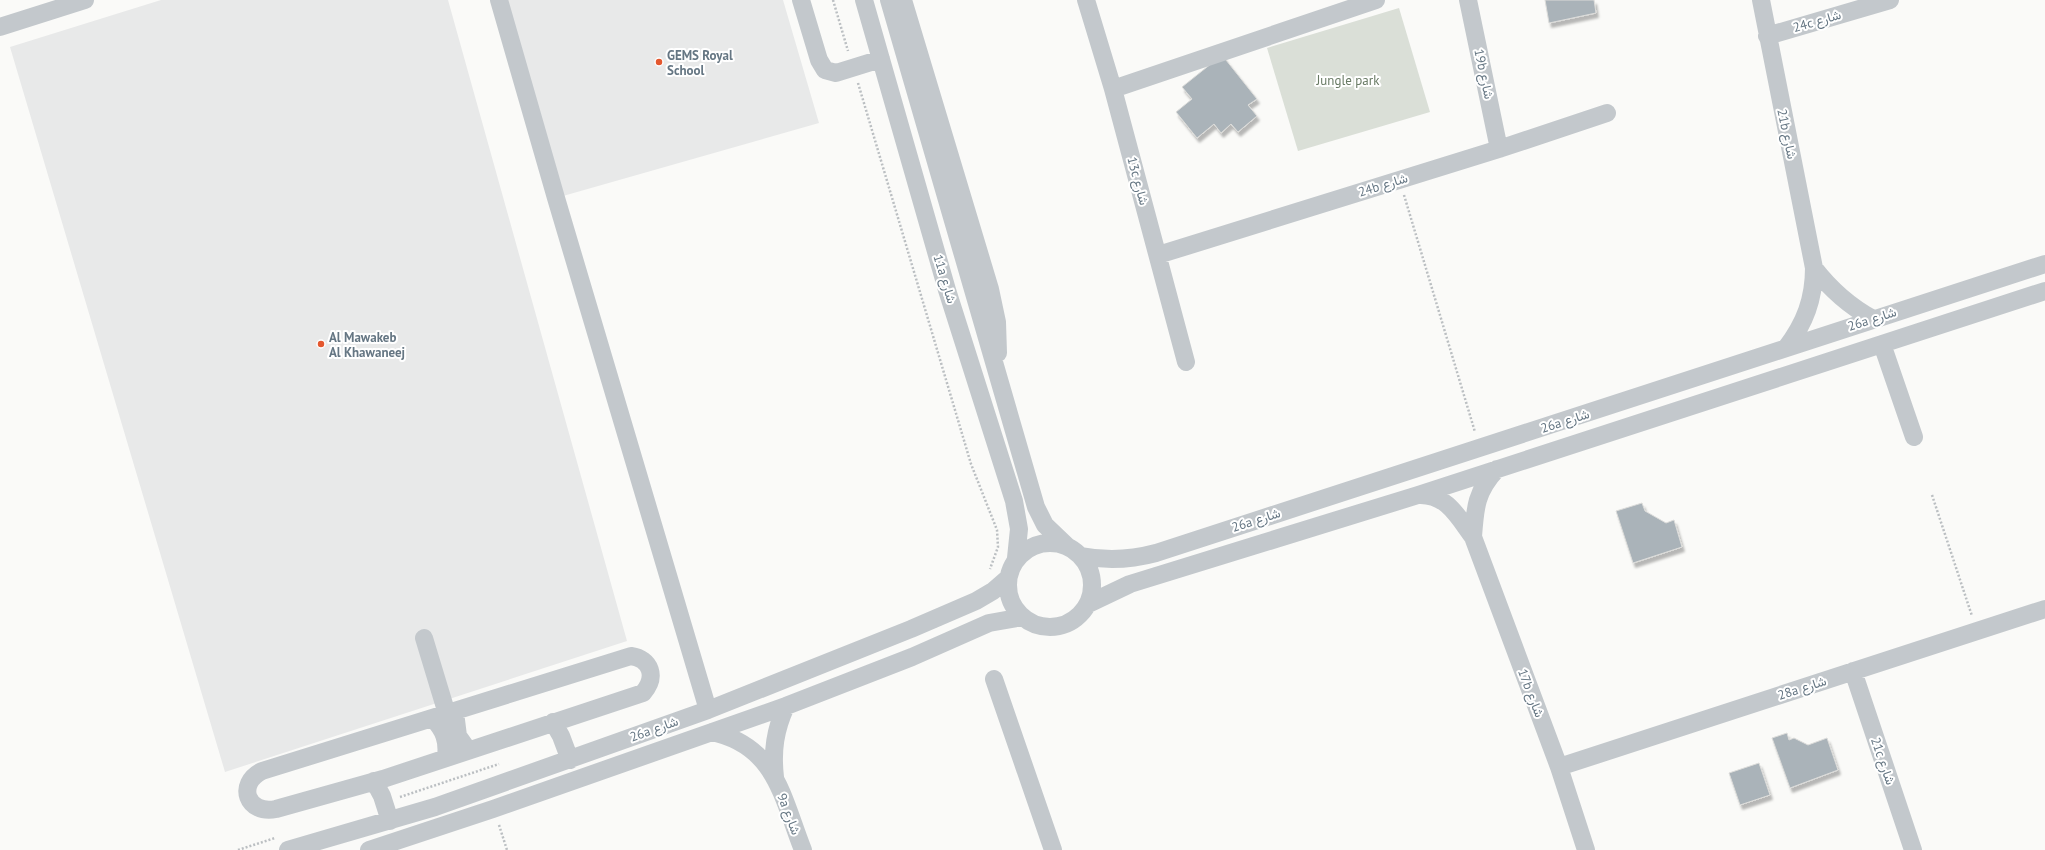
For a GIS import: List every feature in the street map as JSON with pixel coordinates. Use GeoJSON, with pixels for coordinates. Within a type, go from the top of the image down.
{"type":"FeatureCollection","features":[{"type":"Feature","properties":{"kind":"street"},"geometry":{"type":"LineString","coordinates":[[0,27],[85,0]]}},
{"type":"Feature","properties":{"kind":"street"},"geometry":{"type":"LineString","coordinates":[[499,0],[708,710]]}},
{"type":"Feature","properties":{"kind":"street"},"geometry":{"type":"LineString","coordinates":[[801,0],[821,66],[830,72],[854,69],[880,59]]}},
{"type":"Feature","properties":{"kind":"street","name":"11a شارع"},"geometry":{"type":"LineString","coordinates":[[864,0],[948,290],[1014,501],[1019,529],[1016,558]]}},
{"type":"Feature","properties":{"kind":"street","name":"11a شارع"},"geometry":{"type":"LineString","coordinates":[[889,0],[1036,507],[1045,525],[1074,551]]}},
{"type":"Feature","properties":{"kind":"street"},"geometry":{"type":"LineString","coordinates":[[903,0],[990,289],[997,327],[998,372]]}},
{"type":"Feature","properties":{"kind":"street","name":"13c شارع"},"geometry":{"type":"LineString","coordinates":[[1086,0],[1158,255],[1186,362]]}},
{"type":"Feature","properties":{"kind":"street"},"geometry":{"type":"LineString","coordinates":[[1112,89],[1376,0]]}},
{"type":"Feature","properties":{"kind":"street","name":"19b شارع"},"geometry":{"type":"LineString","coordinates":[[1468,0],[1499,149]]}},
{"type":"Feature","properties":{"kind":"street","name":"21b شارع"},"geometry":{"type":"LineString","coordinates":[[1761,0],[1814,268],[1814,282],[1808,311],[1795,336],[1786,348]]}},
{"type":"Feature","properties":{"kind":"street","name":"24c شارع"},"geometry":{"type":"LineString","coordinates":[[1767,36],[1890,0]]}},
{"type":"Feature","properties":{"kind":"street","name":"24b شارع"},"geometry":{"type":"LineString","coordinates":[[1158,255],[1499,149],[1607,113]]}},
{"type":"Feature","properties":{"kind":"street","name":"26a شارع"},"geometry":{"type":"LineString","coordinates":[[1074,551],[1111,560],[1141,557],[2045,264]]}},
{"type":"Feature","properties":{"kind":"street","name":"21b شارع"},"geometry":{"type":"LineString","coordinates":[[1814,268],[1834,292],[1859,311],[1873,319]]}},
{"type":"Feature","properties":{"kind":"street","name":"26a شارع"},"geometry":{"type":"LineString","coordinates":[[1088,604],[1130,584],[1418,495],[2045,291]]}},
{"type":"Feature","properties":{"kind":"street"},"geometry":{"type":"LineString","coordinates":[[1882,344],[1914,437]]}},
{"type":"Feature","properties":{"kind":"street","name":"17b شارع"},"geometry":{"type":"LineString","coordinates":[[1473,537],[1475,506],[1478,496],[1483,486],[1497,469]]}},
{"type":"Feature","properties":{"kind":"street","name":"17b شارع"},"geometry":{"type":"LineString","coordinates":[[1418,495],[1431,495],[1443,500],[1450,506],[1473,537],[1559,767],[1586,850]]}},
{"type":"Feature","properties":{"kind":"street"},"geometry":{"type":"LineString","coordinates":[[1045,542],[1056,542],[1074,551],[1087,564],[1091,574],[1092,594],[1088,604],[1074,620],[1053,627],[1042,627],[1032,624],[1023,617],[1010,600],[1008,578],[1016,558],[1024,550],[1045,542]]}},
{"type":"Feature","properties":{"kind":"street","name":"26a شارع"},"geometry":{"type":"LineString","coordinates":[[285,843],[390,821],[570,760],[708,710],[911,629],[976,601],[993,591],[1008,578]]}},
{"type":"Feature","properties":{"kind":"street","name":"28a شارع"},"geometry":{"type":"LineString","coordinates":[[1559,767],[2045,609]]}},
{"type":"Feature","properties":{"kind":"street","name":"26a شارع"},"geometry":{"type":"LineString","coordinates":[[369,850],[493,809],[786,706],[912,657],[989,624],[1023,617]]}},
{"type":"Feature","properties":{"kind":"street"},"geometry":{"type":"LineString","coordinates":[[424,638],[445,715],[468,750]]}},
{"type":"Feature","properties":{"kind":"street"},"geometry":{"type":"LineString","coordinates":[[631,656],[639,657],[646,662],[650,670],[651,678],[649,686],[643,692],[559,726],[446,757],[381,789],[268,811],[260,809],[253,804],[248,797],[247,789],[250,781],[255,774],[262,771],[445,715],[622,658],[631,656]]}},
{"type":"Feature","properties":{"kind":"street","name":"21c شارع"},"geometry":{"type":"LineString","coordinates":[[1853,672],[1913,850]]}},
{"type":"Feature","properties":{"kind":"street"},"geometry":{"type":"LineString","coordinates":[[994,678],[1053,850]]}},
{"type":"Feature","properties":{"kind":"street","name":"9a شارع"},"geometry":{"type":"LineString","coordinates":[[775,778],[774,748],[780,720],[786,706]]}},
{"type":"Feature","properties":{"kind":"street"},"geometry":{"type":"LineString","coordinates":[[445,715],[439,724],[445,736],[447,748],[446,757]]}},
{"type":"Feature","properties":{"kind":"street"},"geometry":{"type":"LineString","coordinates":[[559,726],[570,760]]}},
{"type":"Feature","properties":{"kind":"street","name":"9a شارع"},"geometry":{"type":"LineString","coordinates":[[712,732],[728,736],[751,749],[766,764],[775,778],[803,850]]}},
{"type":"Feature","properties":{"kind":"street"},"geometry":{"type":"LineString","coordinates":[[381,789],[390,821]]}},
{"type":"Feature","properties":{"kind":"path"},"geometry":{"type":"LineString","coordinates":[[833,0],[971,464],[997,530],[998,547],[987,574]]}},
{"type":"Feature","properties":{"kind":"path"},"geometry":{"type":"LineString","coordinates":[[1399,180],[1480,448]]}},
{"type":"Feature","properties":{"kind":"path"},"geometry":{"type":"LineString","coordinates":[[1932,495],[1977,631]]}},
{"type":"Feature","properties":{"kind":"path"},"geometry":{"type":"LineString","coordinates":[[381,789],[504,762]]}},
{"type":"Feature","properties":{"kind":"path"},"geometry":{"type":"LineString","coordinates":[[493,809],[507,850]]}},
{"type":"Feature","properties":{"kind":"path"},"geometry":{"type":"LineString","coordinates":[[238,850],[285,843]]}},
{"type":"Feature","properties":{"kind":"shaded area","name":"Al Mawakeb Al Khawaneej"},"geometry":{"type":"Polygon","coordinates":[[[161,0],[448,0],[627,641],[225,772],[10,47],[161,0]]]}},
{"type":"Feature","properties":{"kind":"shaded area","name":"GEMS Royal School"},"geometry":{"type":"Polygon","coordinates":[[[499,0],[783,0],[819,123],[556,198],[499,0]]]}},
{"type":"Feature","properties":{"kind":"green space","name":"Jungle park"},"geometry":{"type":"Polygon","coordinates":[[[1399,8],[1430,112],[1298,151],[1267,48],[1399,8]]]}},
{"type":"Feature","properties":{"kind":"building"},"geometry":{"type":"Polygon","coordinates":[[[1545,0],[1594,0],[1596,13],[1549,23],[1545,0]]]}},
{"type":"Feature","properties":{"kind":"building"},"geometry":{"type":"Polygon","coordinates":[[[1222,55],[1257,99],[1248,105],[1257,116],[1238,132],[1231,124],[1221,133],[1214,124],[1197,138],[1176,112],[1192,99],[1182,87],[1222,55]]]}},
{"type":"Feature","properties":{"kind":"building"},"geometry":{"type":"Polygon","coordinates":[[[1642,503],[1645,511],[1666,523],[1674,520],[1682,547],[1633,563],[1616,511],[1642,503]]]}},
{"type":"Feature","properties":{"kind":"building"},"geometry":{"type":"Polygon","coordinates":[[[1787,733],[1789,740],[1794,738],[1808,745],[1827,738],[1838,770],[1790,788],[1772,738],[1787,733]]]}},
{"type":"Feature","properties":{"kind":"building"},"geometry":{"type":"Polygon","coordinates":[[[1759,763],[1770,795],[1740,805],[1729,773],[1759,763]]]}},
{"type":"Feature","properties":{"kind":"place","name":"GEMS Royal School"},"geometry":{"type":"Point","coordinates":[659,62]}},
{"type":"Feature","properties":{"kind":"place","name":"Al Mawakeb Al Khawaneej"},"geometry":{"type":"Point","coordinates":[321,344]}}]}
